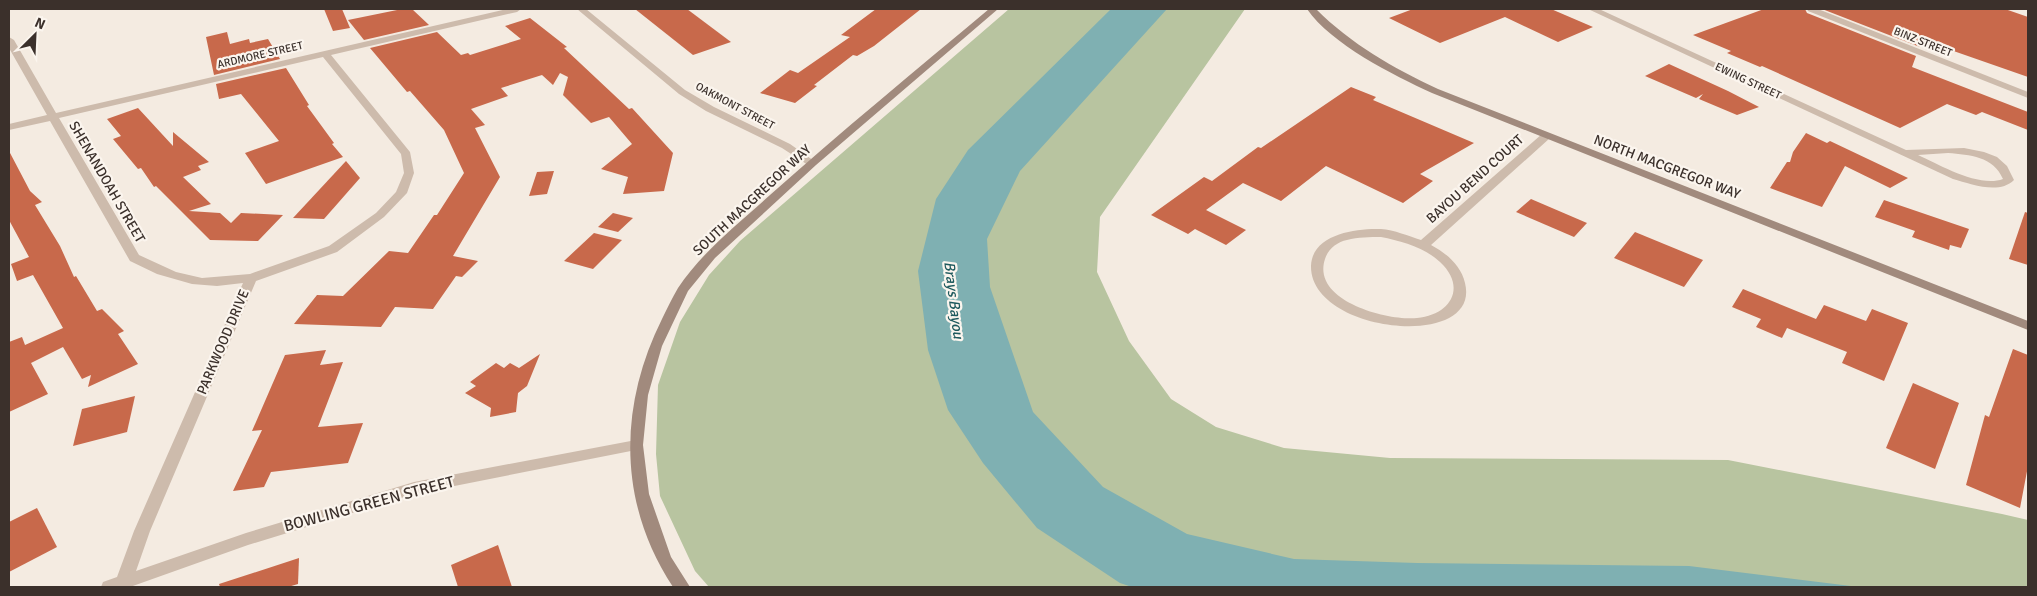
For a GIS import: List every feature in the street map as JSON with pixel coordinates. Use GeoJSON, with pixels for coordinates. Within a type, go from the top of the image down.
{"type":"FeatureCollection","features":[{"type":"Feature","properties":{"kind":"main road","name":"SOUTH MACGREGOR WAY"},"geometry":{"type":"LineString","coordinates":[[682,587],[664,560],[641,494],[636,445],[641,395],[655,346],[683,290],[712,255],[812,163],[994,9]]}},
{"type":"Feature","properties":{"kind":"main road","name":"NORTH MACGREGOR WAY"},"geometry":{"type":"LineString","coordinates":[[1311,9],[1356,47],[1411,80],[1546,136],[2028,326]]}},
{"type":"Feature","properties":{"kind":"street","name":"ARDMORE STREET"},"geometry":{"type":"LineString","coordinates":[[9,127],[517,9]]}},
{"type":"Feature","properties":{"kind":"street","name":"OAKMONT STREET"},"geometry":{"type":"LineString","coordinates":[[581,9],[682,92],[710,109],[786,146],[812,163]]}},
{"type":"Feature","properties":{"kind":"street","name":"EWING STREET"},"geometry":{"type":"LineString","coordinates":[[1592,9],[1905,153],[1971,180],[1989,184],[2003,183],[2009,180],[2007,173],[1993,160],[1967,151],[1943,149],[1905,153]]}},
{"type":"Feature","properties":{"kind":"street","name":"BINZ STREET"},"geometry":{"type":"LineString","coordinates":[[1810,9],[2028,95]]}},
{"type":"Feature","properties":{"kind":"street","name":"SHENANDOAH STREET"},"geometry":{"type":"LineString","coordinates":[[9,40],[51,117],[134,258],[170,275],[210,283],[251,278]]}},
{"type":"Feature","properties":{"kind":"street","name":"PARKWOOD DRIVE"},"geometry":{"type":"LineString","coordinates":[[118,585],[251,278],[333,249],[380,215],[401,193],[409,173],[406,154],[324,53]]}},
{"type":"Feature","properties":{"kind":"street","name":"BAYOU BEND COURT"},"geometry":{"type":"LineString","coordinates":[[1423,245],[1546,136]]}},
{"type":"Feature","properties":{"kind":"street"},"geometry":{"type":"LineString","coordinates":[[1360,234],[1381,234],[1403,237],[1423,245],[1441,256],[1454,269],[1460,283],[1460,297],[1452,309],[1438,318],[1425,321],[1395,323],[1371,318],[1350,309],[1332,297],[1321,283],[1316,269],[1318,256],[1327,246],[1342,238],[1360,234]]}},
{"type":"Feature","properties":{"kind":"street","name":"BOWLING GREEN STREET"},"geometry":{"type":"LineString","coordinates":[[118,585],[246,539],[405,491],[636,445]]}},
{"type":"Feature","properties":{"kind":"green space"},"geometry":{"type":"Polygon","coordinates":[[[1009,9],[1245,9],[1100,217],[1097,272],[1129,341],[1171,399],[1216,427],[1284,448],[1390,458],[1728,460],[2028,520],[2028,587],[709,587],[695,571],[660,496],[656,454],[658,385],[680,322],[709,275],[740,241],[1009,9]]]}},
{"type":"Feature","properties":{"kind":"water","name":"Brays Bayou"},"geometry":{"type":"Polygon","coordinates":[[[1111,9],[1167,9],[1020,171],[987,239],[990,287],[1033,412],[1103,487],[1187,534],[1294,559],[1417,563],[1689,566],[1859,587],[1132,587],[1120,583],[1037,528],[983,463],[948,410],[928,350],[918,271],[936,199],[968,150],[1111,9]]]}},
{"type":"Feature","properties":{"kind":"building"},"geometry":{"type":"Polygon","coordinates":[[[324,9],[342,9],[350,28],[333,31],[324,9]]]}},
{"type":"Feature","properties":{"kind":"building"},"geometry":{"type":"Polygon","coordinates":[[[402,9],[412,9],[429,25],[364,40],[348,20],[402,9]]]}},
{"type":"Feature","properties":{"kind":"building"},"geometry":{"type":"Polygon","coordinates":[[[635,9],[687,9],[731,42],[693,55],[635,9]]]}},
{"type":"Feature","properties":{"kind":"building"},"geometry":{"type":"Polygon","coordinates":[[[876,9],[921,9],[874,46],[857,56],[853,55],[814,85],[817,86],[795,103],[760,93],[790,70],[798,73],[850,37],[841,35],[876,9]]]}},
{"type":"Feature","properties":{"kind":"building"},"geometry":{"type":"Polygon","coordinates":[[[1413,9],[1551,9],[1593,27],[1558,42],[1505,17],[1440,43],[1389,18],[1413,9]]]}},
{"type":"Feature","properties":{"kind":"building"},"geometry":{"type":"Polygon","coordinates":[[[1764,9],[1805,9],[1807,13],[1916,56],[1912,67],[2028,112],[2028,130],[1982,112],[1976,115],[1947,104],[1900,128],[1762,66],[1760,67],[1727,53],[1731,51],[1693,35],[1764,9]]]}},
{"type":"Feature","properties":{"kind":"building"},"geometry":{"type":"Polygon","coordinates":[[[1822,9],[2005,9],[2028,17],[2028,77],[1922,40],[1920,47],[1822,9]]]}},
{"type":"Feature","properties":{"kind":"building"},"geometry":{"type":"Polygon","coordinates":[[[530,18],[567,47],[564,48],[629,109],[632,108],[673,153],[664,191],[623,194],[628,177],[601,169],[632,144],[609,117],[591,123],[563,95],[568,77],[560,73],[553,85],[542,75],[501,88],[508,96],[471,109],[485,125],[475,128],[500,177],[453,256],[478,261],[462,277],[456,276],[433,309],[395,307],[381,327],[294,324],[317,295],[343,296],[389,251],[408,253],[434,215],[437,215],[464,173],[444,130],[410,91],[407,92],[370,48],[437,32],[461,55],[468,53],[470,55],[521,39],[505,26],[530,18]]]}},
{"type":"Feature","properties":{"kind":"building"},"geometry":{"type":"Polygon","coordinates":[[[227,32],[230,44],[249,39],[250,43],[268,39],[280,59],[214,75],[206,37],[227,32]]]}},
{"type":"Feature","properties":{"kind":"building"},"geometry":{"type":"Polygon","coordinates":[[[1669,64],[1759,107],[1737,115],[1699,99],[1703,94],[1696,98],[1645,76],[1669,64]]]}},
{"type":"Feature","properties":{"kind":"building"},"geometry":{"type":"Polygon","coordinates":[[[286,68],[309,105],[307,106],[343,157],[266,184],[245,153],[279,141],[241,94],[219,99],[216,84],[286,68]]]}},
{"type":"Feature","properties":{"kind":"building"},"geometry":{"type":"Polygon","coordinates":[[[1351,87],[1376,97],[1373,100],[1474,143],[1420,174],[1433,181],[1403,203],[1326,166],[1281,201],[1243,183],[1206,210],[1246,230],[1226,245],[1195,229],[1188,234],[1151,215],[1204,177],[1212,181],[1258,147],[1261,148],[1351,87]]]}},
{"type":"Feature","properties":{"kind":"building"},"geometry":{"type":"Polygon","coordinates":[[[138,108],[173,146],[173,132],[209,162],[198,166],[201,170],[183,177],[211,204],[189,211],[220,213],[231,223],[241,213],[283,215],[258,241],[210,240],[156,186],[154,187],[141,168],[138,169],[113,139],[121,136],[107,119],[138,108]]]}},
{"type":"Feature","properties":{"kind":"building"},"geometry":{"type":"Polygon","coordinates":[[[1806,133],[1827,143],[1830,141],[1908,178],[1890,188],[1845,166],[1822,207],[1770,188],[1787,162],[1790,162],[1793,152],[1806,133]]]}},
{"type":"Feature","properties":{"kind":"building"},"geometry":{"type":"Polygon","coordinates":[[[9,151],[30,191],[42,202],[35,205],[60,246],[74,277],[76,276],[97,311],[102,309],[124,331],[118,334],[138,364],[88,387],[91,375],[82,379],[63,347],[31,363],[48,394],[9,412],[9,342],[22,337],[25,345],[63,328],[33,275],[17,281],[11,264],[29,257],[9,220],[9,151]]]}},
{"type":"Feature","properties":{"kind":"building"},"geometry":{"type":"Polygon","coordinates":[[[346,161],[360,178],[324,219],[293,218],[346,161]]]}},
{"type":"Feature","properties":{"kind":"building"},"geometry":{"type":"Polygon","coordinates":[[[554,171],[547,194],[529,196],[537,172],[554,171]]]}},
{"type":"Feature","properties":{"kind":"building"},"geometry":{"type":"Polygon","coordinates":[[[1531,199],[1587,223],[1574,237],[1516,212],[1531,199]]]}},
{"type":"Feature","properties":{"kind":"building"},"geometry":{"type":"Polygon","coordinates":[[[1884,200],[1969,229],[1961,248],[1950,245],[1949,250],[1912,237],[1915,231],[1875,217],[1884,200]]]}},
{"type":"Feature","properties":{"kind":"building"},"geometry":{"type":"Polygon","coordinates":[[[2025,212],[2028,213],[2028,265],[2009,259],[2025,212]]]}},
{"type":"Feature","properties":{"kind":"building"},"geometry":{"type":"Polygon","coordinates":[[[613,213],[633,218],[618,232],[598,227],[613,213]]]}},
{"type":"Feature","properties":{"kind":"building"},"geometry":{"type":"Polygon","coordinates":[[[1635,232],[1703,260],[1684,287],[1614,258],[1635,232]]]}},
{"type":"Feature","properties":{"kind":"building"},"geometry":{"type":"Polygon","coordinates":[[[594,233],[622,240],[593,269],[564,261],[594,233]]]}},
{"type":"Feature","properties":{"kind":"building"},"geometry":{"type":"Polygon","coordinates":[[[1743,289],[1816,319],[1824,305],[1866,321],[1872,309],[1908,323],[1884,381],[1842,363],[1847,352],[1787,328],[1782,338],[1756,327],[1761,319],[1732,307],[1743,289]]]}},
{"type":"Feature","properties":{"kind":"building"},"geometry":{"type":"Polygon","coordinates":[[[2013,349],[2028,355],[2028,466],[2020,508],[1966,485],[1985,415],[1989,417],[2013,349]]]}},
{"type":"Feature","properties":{"kind":"building"},"geometry":{"type":"Polygon","coordinates":[[[326,350],[320,365],[343,362],[318,427],[363,423],[348,463],[271,472],[264,487],[233,491],[262,430],[252,431],[285,355],[326,350]]]}},
{"type":"Feature","properties":{"kind":"building"},"geometry":{"type":"Polygon","coordinates":[[[540,354],[527,386],[518,393],[516,412],[490,417],[491,408],[465,393],[476,386],[470,382],[496,363],[504,368],[510,363],[519,368],[540,354]]]}},
{"type":"Feature","properties":{"kind":"building"},"geometry":{"type":"Polygon","coordinates":[[[1913,383],[1959,403],[1935,469],[1886,448],[1913,383]]]}},
{"type":"Feature","properties":{"kind":"building"},"geometry":{"type":"Polygon","coordinates":[[[135,396],[127,432],[73,446],[82,409],[135,396]]]}},
{"type":"Feature","properties":{"kind":"building"},"geometry":{"type":"Polygon","coordinates":[[[37,508],[57,547],[9,572],[9,522],[37,508]]]}},
{"type":"Feature","properties":{"kind":"building"},"geometry":{"type":"Polygon","coordinates":[[[498,545],[512,587],[458,587],[451,565],[498,545]]]}},
{"type":"Feature","properties":{"kind":"building"},"geometry":{"type":"Polygon","coordinates":[[[299,558],[298,584],[288,587],[220,587],[219,584],[299,558]]]}}]}
